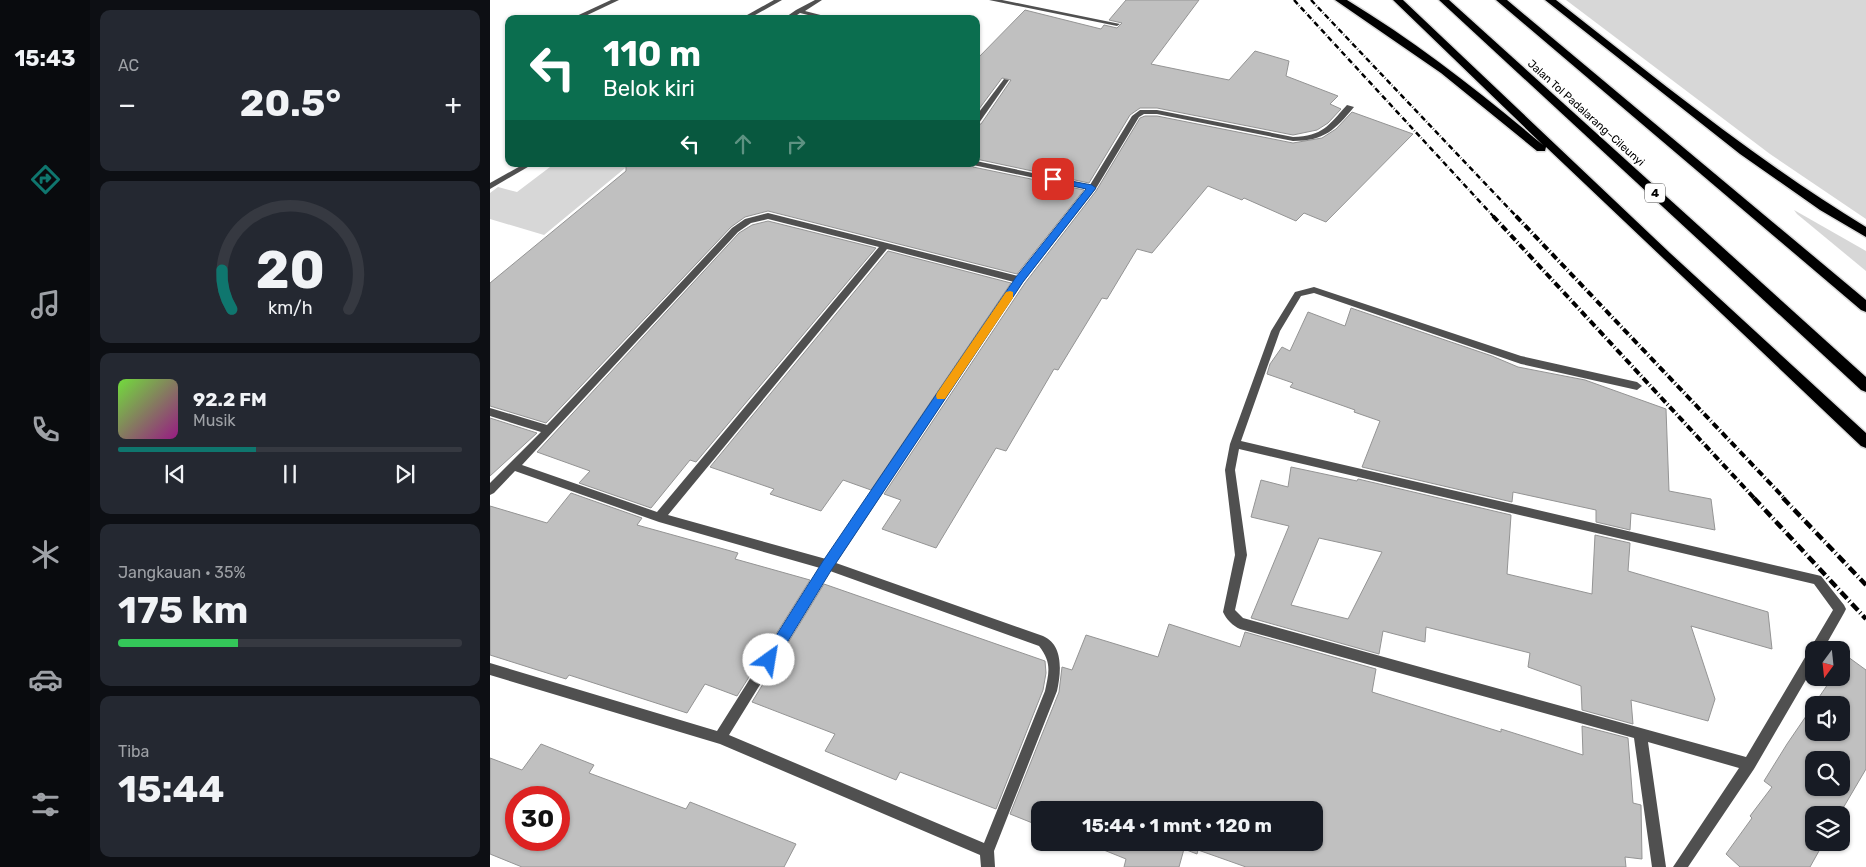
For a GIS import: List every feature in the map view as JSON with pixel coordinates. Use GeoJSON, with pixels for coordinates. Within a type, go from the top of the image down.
{"type":"FeatureCollection","features":[{"type":"Feature","properties":{"kind":"highway"},"geometry":{"type":"LineString","coordinates":[[1340,0],[1392,32],[1464,85],[1666,256]]}},
{"type":"Feature","properties":{"kind":"highway"},"geometry":{"type":"LineString","coordinates":[[1398,0],[1666,256],[1866,442]]}},
{"type":"Feature","properties":{"kind":"highway","name":"Jalan Tol Padalarang–Cileunyi"},"geometry":{"type":"LineString","coordinates":[[1444,0],[1866,386]]}},
{"type":"Feature","properties":{"kind":"highway"},"geometry":{"type":"LineString","coordinates":[[1501,0],[1866,306]]}},
{"type":"Feature","properties":{"kind":"highway"},"geometry":{"type":"LineString","coordinates":[[1550,0],[1755,160],[1825,208],[1866,233]]}},
{"type":"Feature","properties":{"kind":"street"},"geometry":{"type":"LineString","coordinates":[[581,15],[605,2],[616,0]]}},
{"type":"Feature","properties":{"kind":"street"},"geometry":{"type":"LineString","coordinates":[[751,15],[779,0]]}},
{"type":"Feature","properties":{"kind":"street"},"geometry":{"type":"LineString","coordinates":[[792,15],[820,0]]}},
{"type":"Feature","properties":{"kind":"street"},"geometry":{"type":"LineString","coordinates":[[992,0],[1117,24]]}},
{"type":"Feature","properties":{"kind":"street"},"geometry":{"type":"LineString","coordinates":[[798,11],[816,15]]}},
{"type":"Feature","properties":{"kind":"street"},"geometry":{"type":"LineString","coordinates":[[980,116],[1006,80]]}},
{"type":"Feature","properties":{"kind":"street"},"geometry":{"type":"LineString","coordinates":[[720,738],[828,565],[1020,280],[1092,188],[1136,116],[1144,112],[1157,112],[1293,139],[1309,139],[1325,134],[1350,107]]}},
{"type":"Feature","properties":{"kind":"street"},"geometry":{"type":"LineString","coordinates":[[980,164],[1092,188]]}},
{"type":"Feature","properties":{"kind":"street"},"geometry":{"type":"LineString","coordinates":[[490,186],[524,167]]}},
{"type":"Feature","properties":{"kind":"street"},"geometry":{"type":"LineString","coordinates":[[490,490],[549,430],[735,230],[748,221],[768,216],[1020,280]]}},
{"type":"Feature","properties":{"kind":"street"},"geometry":{"type":"LineString","coordinates":[[659,517],[884,247]]}},
{"type":"Feature","properties":{"kind":"street"},"geometry":{"type":"LineString","coordinates":[[1638,386],[1520,360],[1314,290],[1298,294],[1276,331],[1235,444],[1230,470],[1241,555],[1229,612],[1240,623],[1749,764]]}},
{"type":"Feature","properties":{"kind":"street"},"geometry":{"type":"LineString","coordinates":[[490,412],[549,430]]}},
{"type":"Feature","properties":{"kind":"street"},"geometry":{"type":"LineString","coordinates":[[1235,444],[1817,580],[1840,609],[1821,641]]}},
{"type":"Feature","properties":{"kind":"street"},"geometry":{"type":"LineString","coordinates":[[513,466],[659,517],[828,565],[1043,642],[1054,654],[1055,672],[1051,691],[987,851],[988,867]]}},
{"type":"Feature","properties":{"kind":"street"},"geometry":{"type":"LineString","coordinates":[[490,669],[720,738],[987,851]]}},
{"type":"Feature","properties":{"kind":"street"},"geometry":{"type":"LineString","coordinates":[[1680,867],[1749,764],[1805,669]]}},
{"type":"Feature","properties":{"kind":"street"},"geometry":{"type":"LineString","coordinates":[[1640,734],[1659,867]]}},
{"type":"Feature","properties":{"kind":"shaded area"},"geometry":{"type":"Polygon","coordinates":[[[1566,0],[1866,0],[1866,219],[1770,154],[1566,0]]]}},
{"type":"Feature","properties":{"kind":"shaded area"},"geometry":{"type":"Polygon","coordinates":[[[550,167],[626,167],[544,235],[490,219],[490,193],[498,187],[517,192],[550,167]]]}},
{"type":"Feature","properties":{"kind":"shaded area"},"geometry":{"type":"Polygon","coordinates":[[[1794,210],[1866,251],[1866,271],[1797,214],[1794,210]]]}},
{"type":"Feature","properties":{"kind":"building"},"geometry":{"type":"Polygon","coordinates":[[[1126,0],[1199,0],[1151,64],[1229,80],[1255,51],[1289,61],[1286,76],[1338,96],[1330,104],[1341,109],[1328,123],[1317,130],[1293,135],[1157,108],[1140,108],[1130,115],[1089,183],[980,160],[980,124],[1011,80],[1002,78],[980,108],[980,56],[1025,10],[1101,29],[1104,25],[1117,28],[1122,23],[1109,20],[1126,0]]]}},
{"type":"Feature","properties":{"kind":"building"},"geometry":{"type":"Polygon","coordinates":[[[1352,112],[1413,134],[1326,222],[1304,213],[1296,221],[1244,198],[1242,200],[1208,186],[1152,253],[1137,249],[1107,299],[1102,298],[1058,370],[1054,369],[1006,451],[996,448],[936,548],[882,529],[901,500],[884,494],[1025,283],[1096,191],[1140,118],[1157,116],[1293,143],[1322,138],[1336,129],[1352,112]]]}},
{"type":"Feature","properties":{"kind":"building"},"geometry":{"type":"Polygon","coordinates":[[[626,167],[973,167],[1084,190],[1017,274],[768,211],[745,217],[731,227],[546,423],[490,406],[490,283],[626,171],[626,167]]]}},
{"type":"Feature","properties":{"kind":"building"},"geometry":{"type":"Polygon","coordinates":[[[768,221],[876,248],[696,462],[690,460],[651,508],[579,483],[590,471],[537,452],[739,233],[752,225],[768,221]]]}},
{"type":"Feature","properties":{"kind":"building"},"geometry":{"type":"Polygon","coordinates":[[[888,251],[1011,283],[871,490],[843,480],[821,511],[770,494],[774,489],[710,467],[888,251]]]}},
{"type":"Feature","properties":{"kind":"building"},"geometry":{"type":"Polygon","coordinates":[[[1351,308],[1492,356],[1518,367],[1585,380],[1666,409],[1669,491],[1711,499],[1715,530],[1631,513],[1630,530],[1596,522],[1596,510],[1513,492],[1512,502],[1362,467],[1380,421],[1290,387],[1293,383],[1267,374],[1270,364],[1282,347],[1290,351],[1308,312],[1345,326],[1351,308]]]}},
{"type":"Feature","properties":{"kind":"building"},"geometry":{"type":"Polygon","coordinates":[[[490,418],[537,433],[490,476],[490,418]]]}},
{"type":"Feature","properties":{"kind":"building"},"geometry":{"type":"Polygon","coordinates":[[[1291,467],[1357,481],[1358,479],[1511,515],[1507,574],[1592,594],[1595,535],[1630,543],[1628,571],[1768,612],[1772,649],[1691,626],[1715,699],[1708,721],[1631,700],[1633,724],[1582,710],[1581,686],[1528,667],[1530,653],[1426,627],[1425,642],[1383,631],[1379,654],[1251,618],[1289,526],[1251,517],[1261,480],[1288,487],[1291,467]],[[1319,538],[1291,605],[1348,619],[1382,552],[1319,538]]]}},
{"type":"Feature","properties":{"kind":"building"},"geometry":{"type":"Polygon","coordinates":[[[571,493],[642,518],[637,525],[738,553],[735,559],[810,580],[737,696],[705,684],[687,713],[569,675],[566,679],[490,655],[490,506],[547,523],[571,493]]]}},
{"type":"Feature","properties":{"kind":"building"},"geometry":{"type":"Polygon","coordinates":[[[824,584],[1045,661],[1046,673],[1043,690],[996,809],[900,772],[896,780],[825,751],[835,734],[752,702],[824,584]]]}},
{"type":"Feature","properties":{"kind":"building"},"geometry":{"type":"Polygon","coordinates":[[[1169,624],[1240,647],[1245,632],[1376,669],[1372,692],[1583,755],[1582,726],[1628,738],[1633,803],[1641,805],[1642,859],[1625,857],[1626,867],[1246,867],[1201,851],[1323,851],[1323,801],[1031,801],[1031,822],[1010,814],[1059,692],[1062,667],[1072,670],[1086,635],[1158,657],[1169,624]]]}},
{"type":"Feature","properties":{"kind":"building"},"geometry":{"type":"Polygon","coordinates":[[[1850,658],[1866,670],[1866,769],[1844,806],[1805,806],[1805,851],[1819,851],[1810,867],[1740,867],[1726,854],[1752,818],[1750,816],[1772,787],[1764,781],[1805,718],[1805,741],[1850,741],[1850,696],[1820,696],[1827,686],[1850,686],[1850,658]]]}},
{"type":"Feature","properties":{"kind":"building"},"geometry":{"type":"Polygon","coordinates":[[[541,744],[594,765],[589,773],[686,809],[690,802],[796,844],[784,867],[522,867],[490,854],[490,758],[522,770],[541,744]]]}},
{"type":"Feature","properties":{"kind":"building"},"geometry":{"type":"Polygon","coordinates":[[[1106,851],[1183,851],[1179,867],[1124,867],[1126,859],[1106,851]]]}},
{"type":"Feature","properties":{"kind":"railway"},"geometry":{"type":"LineString","coordinates":[[1294,0],[1494,217]]}},
{"type":"Feature","properties":{"kind":"railway"},"geometry":{"type":"LineString","coordinates":[[1311,0],[1517,217]]}},
{"type":"Feature","properties":{"kind":"railway"},"geometry":{"type":"LineString","coordinates":[[1493,216],[1755,499]]}},
{"type":"Feature","properties":{"kind":"railway"},"geometry":{"type":"LineString","coordinates":[[1516,216],[1785,499]]}},
{"type":"Feature","properties":{"kind":"railway"},"geometry":{"type":"LineString","coordinates":[[1754,498],[1866,619]]}},
{"type":"Feature","properties":{"kind":"railway"},"geometry":{"type":"LineString","coordinates":[[1783,498],[1866,585]]}},
{"type":"Feature","properties":{"kind":"slow traffic"},"geometry":{"type":"LineString","coordinates":[[941,396],[1010,295]]}},
{"type":"Feature","properties":{"kind":"route"},"geometry":{"type":"LineString","coordinates":[[769,660],[828,565],[1020,280],[1092,188],[1053,179]]}}]}
